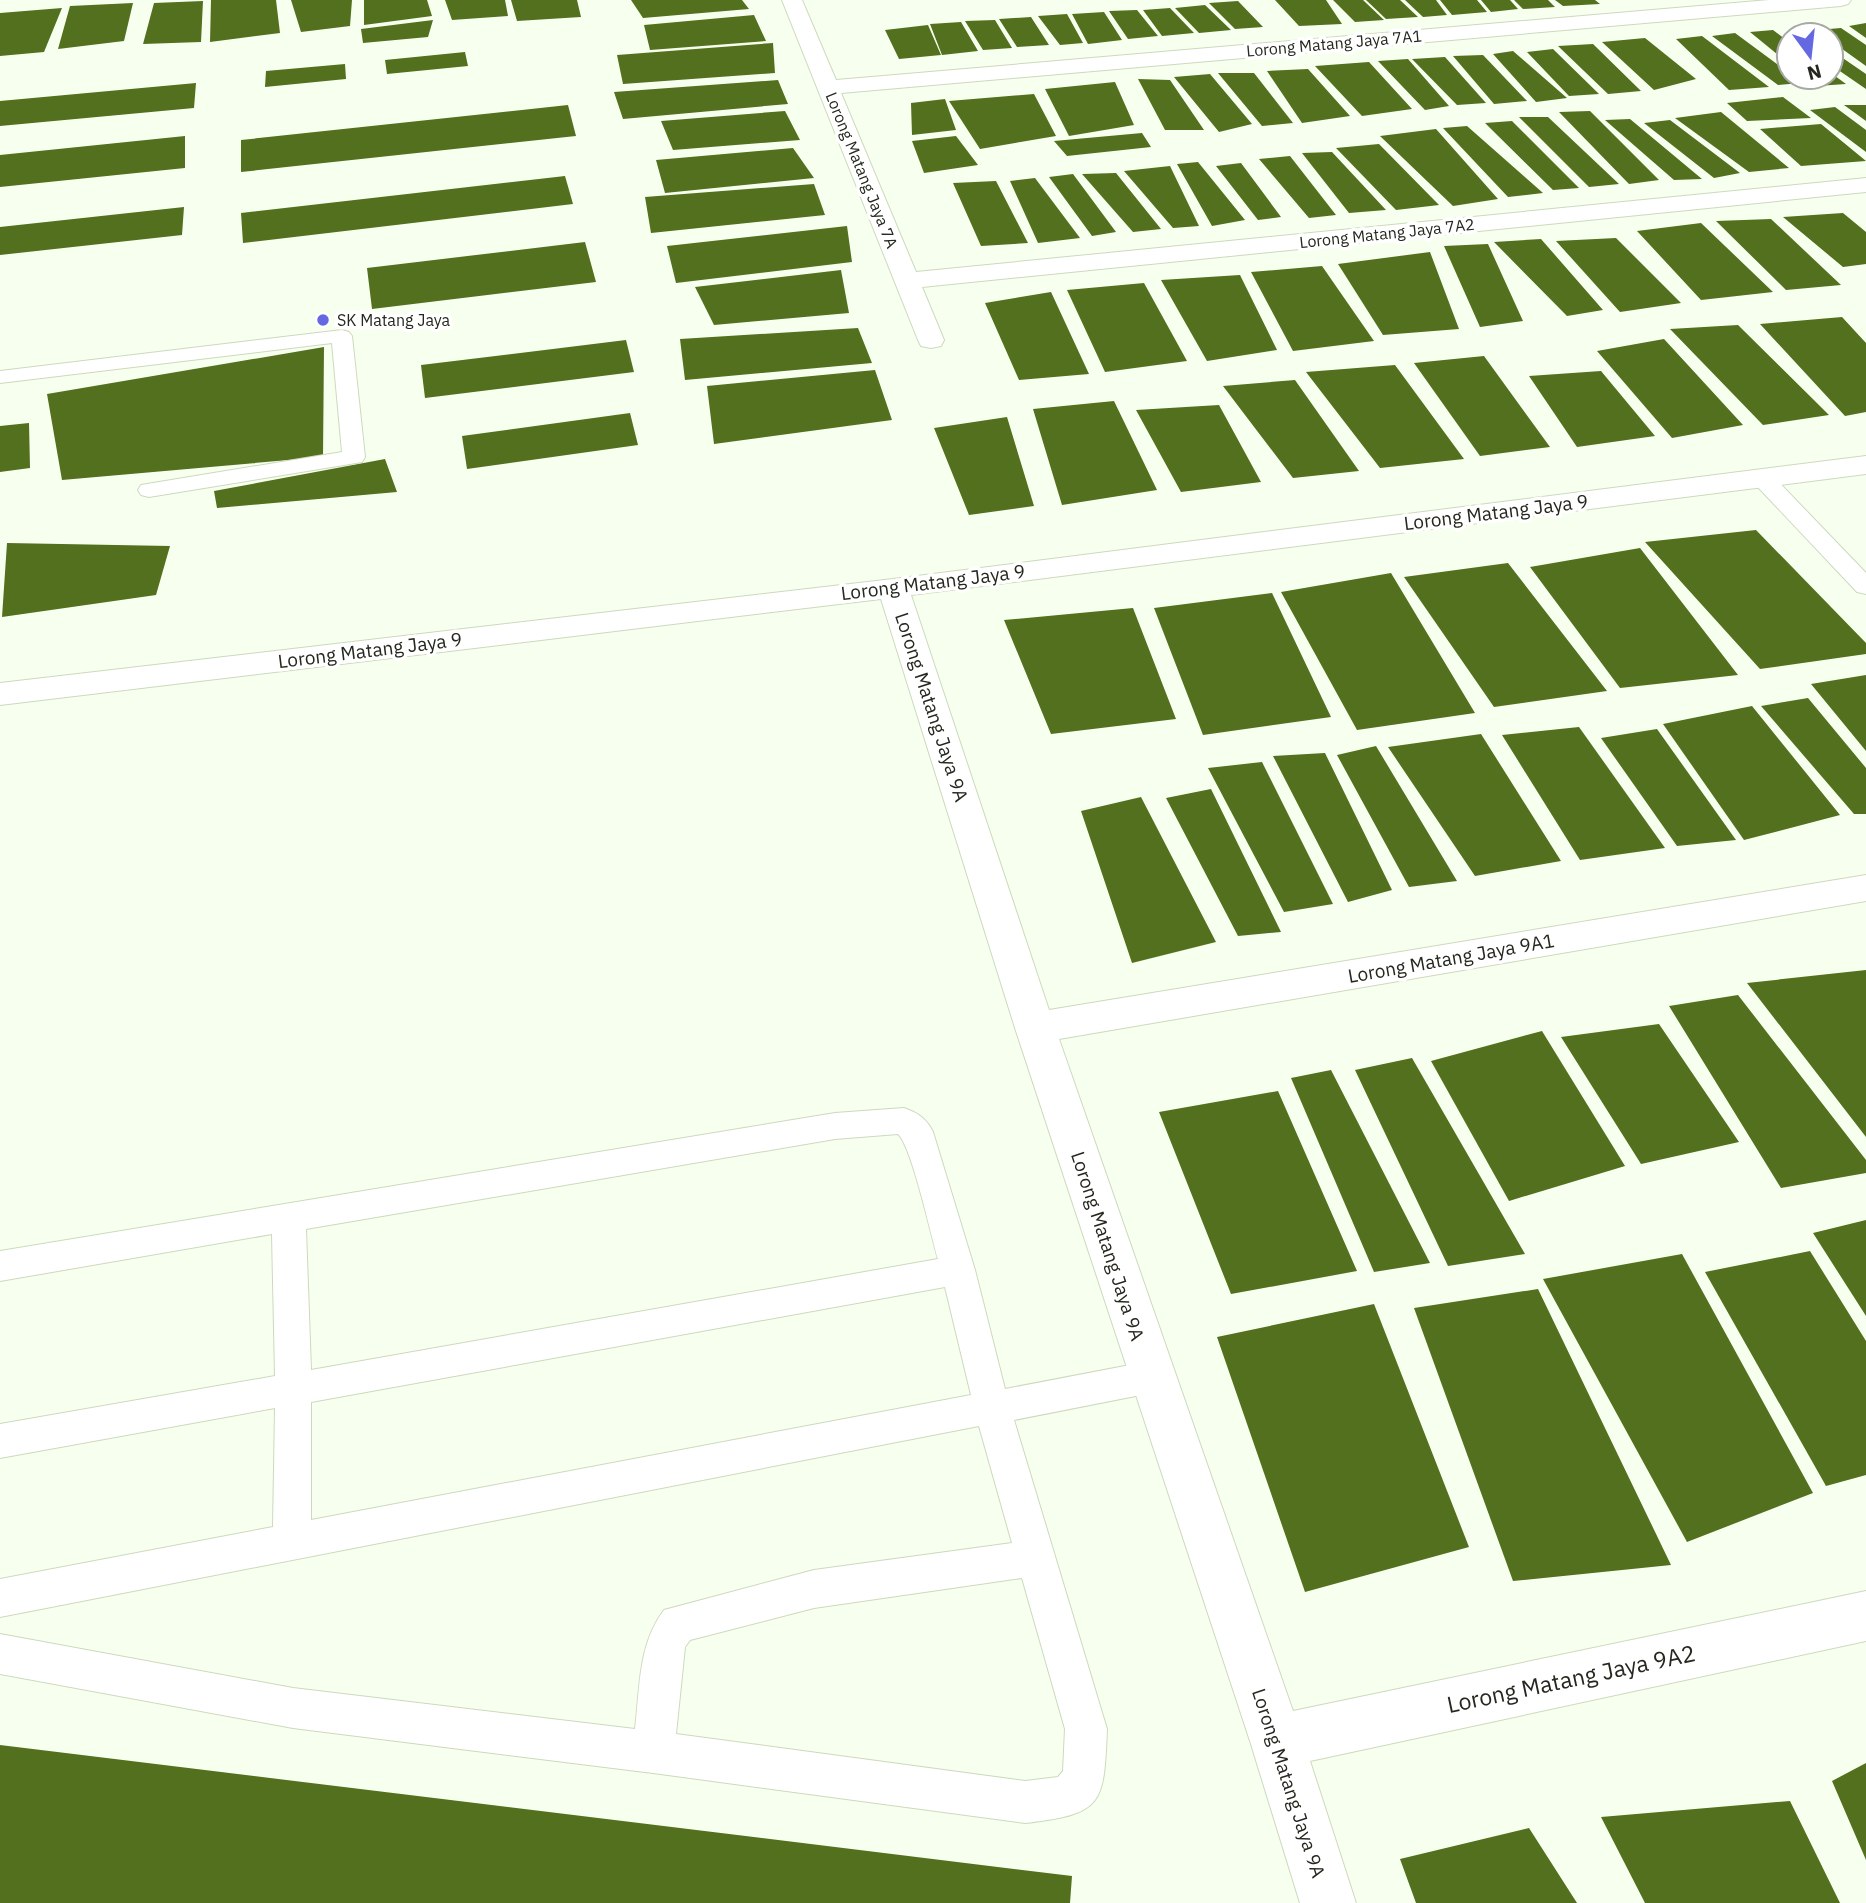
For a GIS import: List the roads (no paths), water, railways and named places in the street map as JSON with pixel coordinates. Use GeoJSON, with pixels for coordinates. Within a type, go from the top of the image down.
{"type":"FeatureCollection","features":[{"type":"Feature","properties":{"kind":"street","name":"Lorong Matang Jaya 7A"},"geometry":{"type":"LineString","coordinates":[[792,0],[932,340]]}},
{"type":"Feature","properties":{"kind":"street","name":"Lorong Matang Jaya 7A1"},"geometry":{"type":"LineString","coordinates":[[828,87],[1841,0]]}},
{"type":"Feature","properties":{"kind":"street","name":"Lorong Matang Jaya 7A2"},"geometry":{"type":"LineString","coordinates":[[908,281],[1866,185]]}},
{"type":"Feature","properties":{"kind":"street","name":"Lorong Matang Jaya 9"},"geometry":{"type":"LineString","coordinates":[[0,694],[893,588],[1866,465]]}},
{"type":"Feature","properties":{"kind":"street","name":"Lorong Matang Jaya 9A"},"geometry":{"type":"LineString","coordinates":[[893,588],[1035,1028],[1277,1741],[1328,1903]]}},
{"type":"Feature","properties":{"kind":"street","name":"Lorong Matang Jaya 9A1"},"geometry":{"type":"LineString","coordinates":[[1035,1028],[1866,888]]}},
{"type":"Feature","properties":{"kind":"street","name":"Lorong Matang Jaya 9A2"},"geometry":{"type":"LineString","coordinates":[[1277,1741],[1866,1616]]}},
{"type":"Feature","properties":{"kind":"lane"},"geometry":{"type":"LineString","coordinates":[[0,377],[342,336],[354,457],[149,490]]}},
{"type":"Feature","properties":{"kind":"lane"},"geometry":{"type":"LineString","coordinates":[[1762,478],[1866,587]]}},
{"type":"Feature","properties":{"kind":"lane"},"geometry":{"type":"LineString","coordinates":[[1839,559],[1866,555]]}},
{"type":"Feature","properties":{"kind":"lane"},"geometry":{"type":"LineString","coordinates":[[0,1266],[835,1126],[904,1121],[917,1132],[958,1270],[992,1408],[1034,1558],[1086,1729],[1084,1780],[1068,1797],[1025,1802],[653,1752],[293,1709],[0,1654]]}},
{"type":"Feature","properties":{"kind":"lane"},"geometry":{"type":"LineString","coordinates":[[289,1216],[293,1387],[292,1542]]}},
{"type":"Feature","properties":{"kind":"lane"},"geometry":{"type":"LineString","coordinates":[[0,1440],[958,1270]]}},
{"type":"Feature","properties":{"kind":"lane"},"geometry":{"type":"LineString","coordinates":[[0,1598],[1152,1377]]}},
{"type":"Feature","properties":{"kind":"lane"},"geometry":{"type":"LineString","coordinates":[[653,1752],[666,1640],[678,1624],[814,1589],[1034,1558]]}},
{"type":"Feature","properties":{"kind":"place","name":"SK Matang Jaya"},"geometry":{"type":"Point","coordinates":[323,320]}}]}
